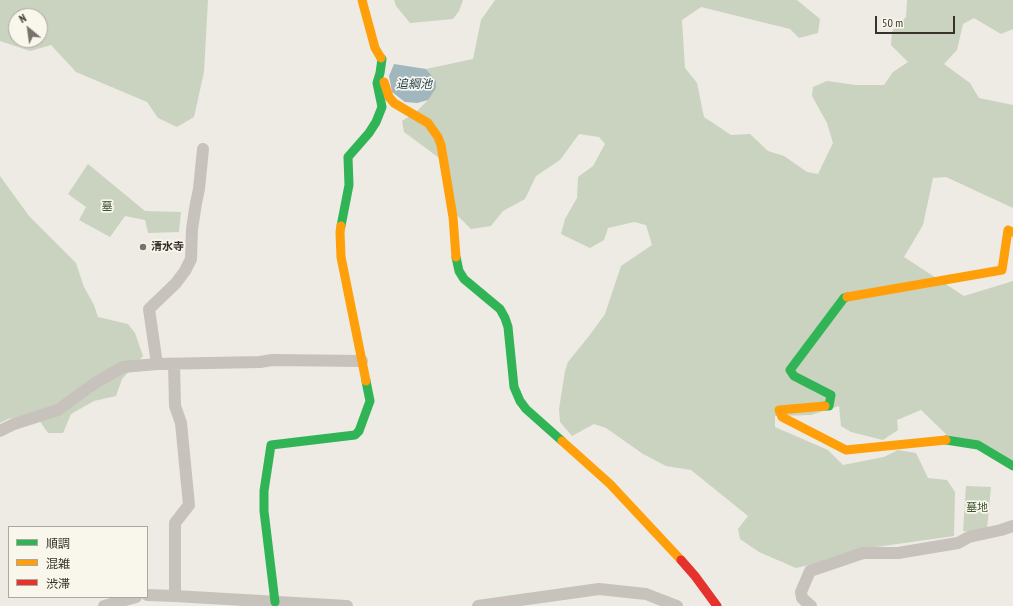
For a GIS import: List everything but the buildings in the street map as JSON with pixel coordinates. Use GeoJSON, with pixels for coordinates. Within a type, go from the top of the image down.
{"type":"FeatureCollection","features":[{"type":"Feature","properties":{"kind":"street"},"geometry":{"type":"LineString","coordinates":[[270,603],[264,490],[271,445],[355,435],[360,431],[370,401],[341,257],[340,232],[349,185],[348,157],[369,133],[376,122],[382,107],[377,83],[382,59],[375,48],[362,0]]}},
{"type":"Feature","properties":{"kind":"street"},"geometry":{"type":"LineString","coordinates":[[380,73],[389,97],[394,103],[428,122],[438,137],[441,145],[453,217],[456,259],[459,271],[464,279],[500,309],[505,318],[508,327],[514,387],[520,401],[526,409],[616,490],[695,576],[717,606]]}},
{"type":"Feature","properties":{"kind":"street"},"geometry":{"type":"LineString","coordinates":[[157,364],[149,309],[176,283],[185,271],[191,259],[192,230],[199,190],[203,149]]}},
{"type":"Feature","properties":{"kind":"street"},"geometry":{"type":"LineString","coordinates":[[1013,232],[1008,230],[1002,270],[844,298],[790,370],[794,376],[831,395],[829,406],[779,410],[782,417],[846,450],[949,440],[978,445],[1013,466]]}},
{"type":"Feature","properties":{"kind":"street"},"geometry":{"type":"LineString","coordinates":[[0,431],[14,424],[58,410],[95,383],[123,367],[157,364],[260,362],[272,360],[362,361]]}},
{"type":"Feature","properties":{"kind":"street"},"geometry":{"type":"LineString","coordinates":[[174,364],[175,406],[181,423],[189,505],[175,523],[175,596]]}},
{"type":"Feature","properties":{"kind":"street"},"geometry":{"type":"LineString","coordinates":[[811,606],[802,598],[801,592],[810,571],[863,553],[898,552],[958,543],[969,537],[1013,526]]}},
{"type":"Feature","properties":{"kind":"street"},"geometry":{"type":"LineString","coordinates":[[478,606],[556,594],[608,589],[646,594],[677,606]]}},
{"type":"Feature","properties":{"kind":"street"},"geometry":{"type":"LineString","coordinates":[[148,595],[270,603],[347,606]]}},
{"type":"Feature","properties":{"kind":"street"},"geometry":{"type":"LineString","coordinates":[[104,606],[132,598]]}},
{"type":"Feature","properties":{"kind":"green space"},"geometry":{"type":"Polygon","coordinates":[[[0,0],[208,0],[204,72],[194,117],[177,127],[158,118],[147,102],[76,72],[51,45],[48,46],[48,8],[8,8],[8,44],[0,41],[0,0]]]}},
{"type":"Feature","properties":{"kind":"green space"},"geometry":{"type":"Polygon","coordinates":[[[394,0],[463,0],[459,11],[453,19],[410,23],[396,6],[394,0]]]}},
{"type":"Feature","properties":{"kind":"green space"},"geometry":{"type":"Polygon","coordinates":[[[495,0],[797,0],[820,19],[818,33],[799,38],[790,29],[701,7],[682,20],[685,68],[697,83],[704,117],[731,135],[750,134],[768,151],[784,156],[807,172],[818,174],[833,143],[827,123],[812,96],[813,87],[827,81],[856,85],[884,85],[893,72],[908,62],[891,45],[892,31],[906,17],[907,0],[1013,0],[1013,29],[1001,34],[974,18],[963,24],[957,50],[944,64],[970,83],[979,98],[1013,105],[1013,208],[946,177],[933,178],[923,225],[904,257],[964,296],[1013,281],[1013,461],[947,435],[921,410],[897,420],[898,430],[883,440],[851,432],[841,426],[839,406],[811,415],[775,416],[775,427],[828,450],[843,465],[884,457],[898,450],[916,453],[928,478],[947,480],[955,492],[954,536],[862,549],[827,561],[796,568],[759,552],[740,539],[738,529],[748,516],[691,470],[666,466],[643,454],[606,428],[594,424],[572,436],[560,422],[559,409],[565,371],[568,362],[605,314],[621,266],[652,245],[646,225],[634,222],[608,228],[604,240],[590,248],[561,234],[565,219],[577,198],[578,177],[593,166],[605,144],[599,137],[579,134],[560,160],[536,176],[525,199],[503,211],[491,226],[471,229],[456,214],[446,163],[404,132],[402,121],[416,112],[428,100],[435,81],[426,69],[473,59],[481,20],[495,0]]]}},
{"type":"Feature","properties":{"kind":"green space"},"geometry":{"type":"Polygon","coordinates":[[[21,48],[40,48],[30,51],[21,48]]]}},
{"type":"Feature","properties":{"kind":"green space","name":"墓"},"geometry":{"type":"Polygon","coordinates":[[[88,164],[145,211],[181,212],[179,232],[148,233],[145,220],[125,216],[110,237],[79,220],[86,207],[68,194],[88,164]]]}},
{"type":"Feature","properties":{"kind":"green space"},"geometry":{"type":"Polygon","coordinates":[[[0,176],[29,216],[76,263],[84,287],[94,305],[98,317],[128,324],[135,333],[143,356],[122,379],[116,396],[94,401],[71,414],[63,433],[48,433],[34,413],[8,419],[0,423],[0,176]]]}},
{"type":"Feature","properties":{"kind":"green space","name":"墓地"},"geometry":{"type":"Polygon","coordinates":[[[966,486],[991,487],[987,529],[972,532],[963,531],[966,486]]]}},
{"type":"Feature","properties":{"kind":"water","name":"追綱池"},"geometry":{"type":"Polygon","coordinates":[[[394,64],[426,69],[436,81],[436,88],[428,100],[417,103],[405,102],[392,92],[389,76],[394,64]]]}},
{"type":"Feature","properties":{"kind":"traffic: fast"},"geometry":{"type":"LineString","coordinates":[[341,226],[349,185],[348,157],[369,133],[376,122],[382,107],[377,83],[380,73],[381,58]]}},
{"type":"Feature","properties":{"kind":"traffic: fast"},"geometry":{"type":"LineString","coordinates":[[456,257],[459,271],[464,279],[500,309],[505,318],[508,327],[514,387],[520,401],[526,409],[562,441]]}},
{"type":"Feature","properties":{"kind":"traffic: fast"},"geometry":{"type":"LineString","coordinates":[[825,406],[829,406],[831,395],[794,376],[790,370],[844,298],[847,297]]}},
{"type":"Feature","properties":{"kind":"traffic: fast"},"geometry":{"type":"LineString","coordinates":[[275,602],[264,511],[264,491],[271,445],[355,435],[359,431],[370,401],[366,381]]}},
{"type":"Feature","properties":{"kind":"traffic: fast"},"geometry":{"type":"LineString","coordinates":[[946,440],[978,445],[1013,466]]}},
{"type":"Feature","properties":{"kind":"traffic: slow"},"geometry":{"type":"LineString","coordinates":[[362,0],[375,48],[381,58]]}},
{"type":"Feature","properties":{"kind":"traffic: slow"},"geometry":{"type":"LineString","coordinates":[[384,82],[389,97],[394,103],[428,123],[438,137],[441,145],[453,217],[456,257]]}},
{"type":"Feature","properties":{"kind":"traffic: slow"},"geometry":{"type":"LineString","coordinates":[[341,226],[341,257],[366,381]]}},
{"type":"Feature","properties":{"kind":"traffic: slow"},"geometry":{"type":"LineString","coordinates":[[847,297],[1002,270],[1008,230],[1013,232]]}},
{"type":"Feature","properties":{"kind":"traffic: slow"},"geometry":{"type":"LineString","coordinates":[[825,406],[779,410],[782,417],[846,450],[946,440]]}},
{"type":"Feature","properties":{"kind":"traffic: slow"},"geometry":{"type":"LineString","coordinates":[[562,441],[610,484],[681,560]]}},
{"type":"Feature","properties":{"kind":"traffic: jam"},"geometry":{"type":"LineString","coordinates":[[681,560],[717,606]]}},
{"type":"Feature","properties":{"kind":"place","name":"清水寺"},"geometry":{"type":"Point","coordinates":[143,247]}}]}
